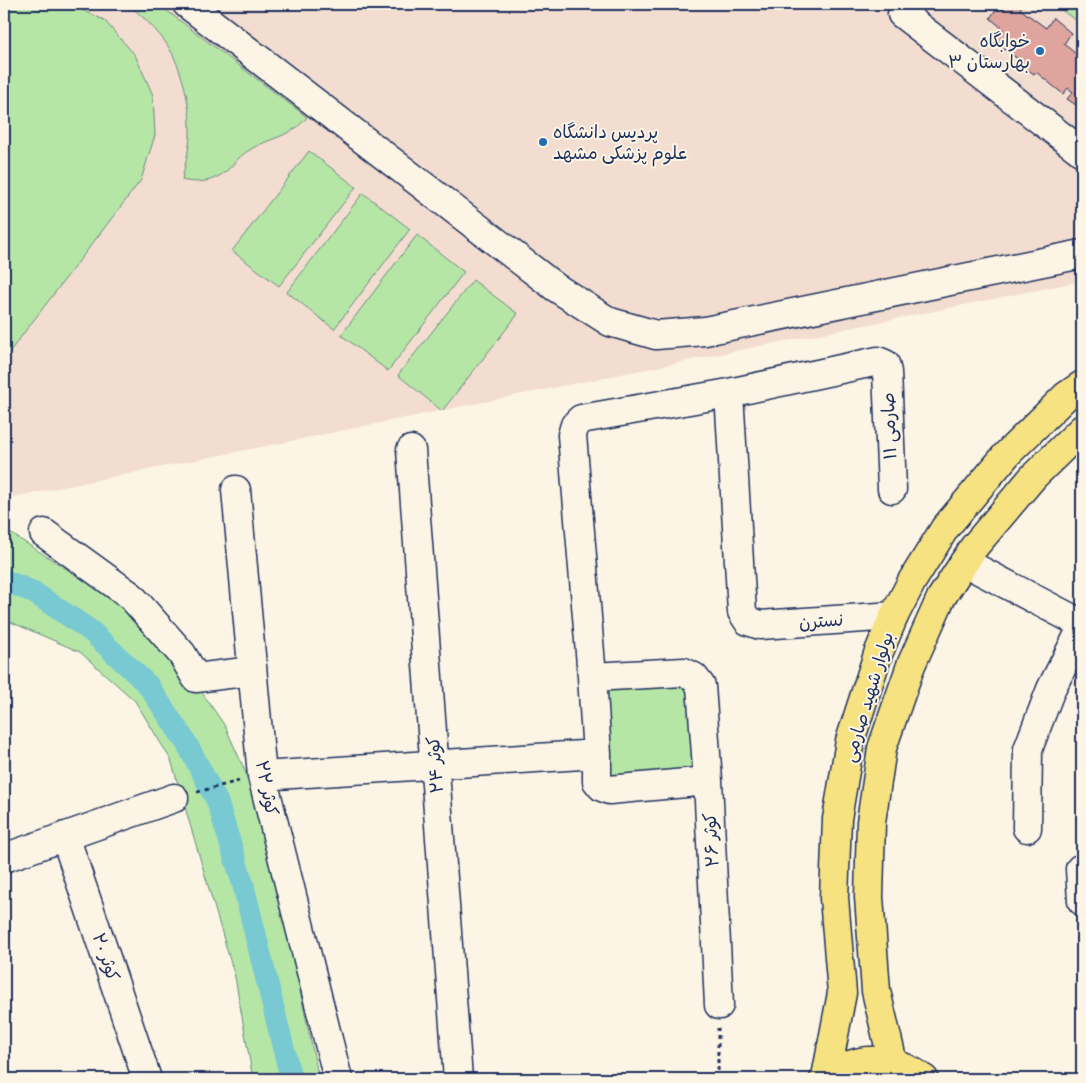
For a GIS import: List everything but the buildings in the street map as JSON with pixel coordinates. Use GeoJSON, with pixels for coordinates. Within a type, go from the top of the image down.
{"type":"FeatureCollection","features":[{"type":"Feature","properties":{"kind":"main road","name":"بولوار شهید صارمی"},"geometry":{"type":"LineString","coordinates":[[825,1078],[842,994],[834,898],[837,819],[850,741],[878,654],[912,580],[945,528],[1007,454],[1066,396],[1082,385]]}},
{"type":"Feature","properties":{"kind":"main road","name":"بولوار شهید صارمی"},"geometry":{"type":"LineString","coordinates":[[893,1063],[876,991],[869,897],[871,822],[882,748],[911,665],[941,598],[974,547],[1033,477],[1082,429]]}},
{"type":"Feature","properties":{"kind":"main road"},"geometry":{"type":"LineString","coordinates":[[825,1078],[849,1065],[878,1061],[893,1063],[912,1071],[924,1079]]}},
{"type":"Feature","properties":{"kind":"street"},"geometry":{"type":"LineString","coordinates":[[187,4],[554,287],[610,322],[656,335],[705,331],[1082,254]]}},
{"type":"Feature","properties":{"kind":"street"},"geometry":{"type":"LineString","coordinates":[[910,4],[902,14],[1082,152]]}},
{"type":"Feature","properties":{"kind":"street","name":"صارمی ۱۱"},"geometry":{"type":"LineString","coordinates":[[729,393],[878,361],[885,364],[887,372],[892,489]]}},
{"type":"Feature","properties":{"kind":"street"},"geometry":{"type":"LineString","coordinates":[[708,781],[609,790],[602,787],[597,781],[592,677],[572,435],[575,424],[581,419],[729,393]]}},
{"type":"Feature","properties":{"kind":"street","name":"نسترن"},"geometry":{"type":"LineString","coordinates":[[729,393],[742,612],[748,621],[760,625],[894,616]]}},
{"type":"Feature","properties":{"kind":"street","name":"کوثر ۲۴"},"geometry":{"type":"LineString","coordinates":[[411,450],[458,1079]]}},
{"type":"Feature","properties":{"kind":"street","name":"کوثر ۲۲"},"geometry":{"type":"LineString","coordinates":[[236,490],[262,776],[338,1079]]}},
{"type":"Feature","properties":{"kind":"street"},"geometry":{"type":"LineString","coordinates":[[44,533],[131,596],[182,654],[196,678],[252,671]]}},
{"type":"Feature","properties":{"kind":"street"},"geometry":{"type":"LineString","coordinates":[[964,562],[1082,624]]}},
{"type":"Feature","properties":{"kind":"street"},"geometry":{"type":"LineString","coordinates":[[1027,828],[1028,749],[1051,689],[1082,628]]}},
{"type":"Feature","properties":{"kind":"street","name":"کوثر ۲۶"},"geometry":{"type":"LineString","coordinates":[[592,677],[684,672],[694,677],[701,686],[708,781],[719,1005]]}},
{"type":"Feature","properties":{"kind":"street"},"geometry":{"type":"LineString","coordinates":[[262,776],[597,754]]}},
{"type":"Feature","properties":{"kind":"street"},"geometry":{"type":"LineString","coordinates":[[4,858],[174,798]]}},
{"type":"Feature","properties":{"kind":"street","name":"کوثر ۲۰"},"geometry":{"type":"LineString","coordinates":[[65,836],[147,1079]]}},
{"type":"Feature","properties":{"kind":"street"},"geometry":{"type":"LineString","coordinates":[[1080,869],[1082,901]]}},
{"type":"Feature","properties":{"kind":"path"},"geometry":{"type":"LineString","coordinates":[[174,798],[262,776]]}},
{"type":"Feature","properties":{"kind":"path"},"geometry":{"type":"LineString","coordinates":[[718,1079],[719,1005]]}},
{"type":"Feature","properties":{"kind":"shaded area","name":"پردیس دانشگاه علوم پزشکی مشهد"},"geometry":{"type":"Polygon","coordinates":[[[4,4],[1082,4],[1082,281],[4,499],[4,4]]]}},
{"type":"Feature","properties":{"kind":"green space"},"geometry":{"type":"Polygon","coordinates":[[[4,4],[69,4],[104,20],[135,55],[153,95],[155,135],[141,180],[4,359],[4,4]]]}},
{"type":"Feature","properties":{"kind":"green space"},"geometry":{"type":"Polygon","coordinates":[[[128,4],[158,4],[307,117],[301,124],[287,133],[256,146],[227,170],[214,178],[201,182],[182,180],[190,134],[190,117],[183,81],[174,58],[163,39],[128,4]]]}},
{"type":"Feature","properties":{"kind":"green space"},"geometry":{"type":"Polygon","coordinates":[[[1053,4],[1082,4],[1081,24],[1053,4]]]}},
{"type":"Feature","properties":{"kind":"green space"},"geometry":{"type":"Polygon","coordinates":[[[309,151],[356,187],[279,286],[232,251],[309,151]]]}},
{"type":"Feature","properties":{"kind":"green space"},"geometry":{"type":"Polygon","coordinates":[[[363,193],[410,229],[334,329],[287,292],[363,193]]]}},
{"type":"Feature","properties":{"kind":"green space"},"geometry":{"type":"Polygon","coordinates":[[[417,235],[464,272],[388,371],[341,335],[417,235]]]}},
{"type":"Feature","properties":{"kind":"green space"},"geometry":{"type":"Polygon","coordinates":[[[473,280],[518,314],[442,411],[398,375],[473,280]]]}},
{"type":"Feature","properties":{"kind":"green space"},"geometry":{"type":"Polygon","coordinates":[[[4,529],[121,604],[179,659],[225,726],[250,782],[293,958],[319,1079],[253,1079],[235,977],[171,760],[135,701],[80,652],[4,619],[4,529]]]}},
{"type":"Feature","properties":{"kind":"green space"},"geometry":{"type":"Polygon","coordinates":[[[690,682],[695,773],[609,776],[605,686],[690,682]]]}},
{"type":"Feature","properties":{"kind":"waterway"},"geometry":{"type":"LineString","coordinates":[[4,580],[33,592],[91,631],[148,685],[187,744],[217,801],[243,884],[291,1079]]}},
{"type":"Feature","properties":{"kind":"place","name":"خوابگاه بهارستان ۳"},"geometry":{"type":"Point","coordinates":[1040,51]}},
{"type":"Feature","properties":{"kind":"place","name":"پردیس دانشگاه علوم پزشکی مشهد"},"geometry":{"type":"Point","coordinates":[543,142]}}]}
